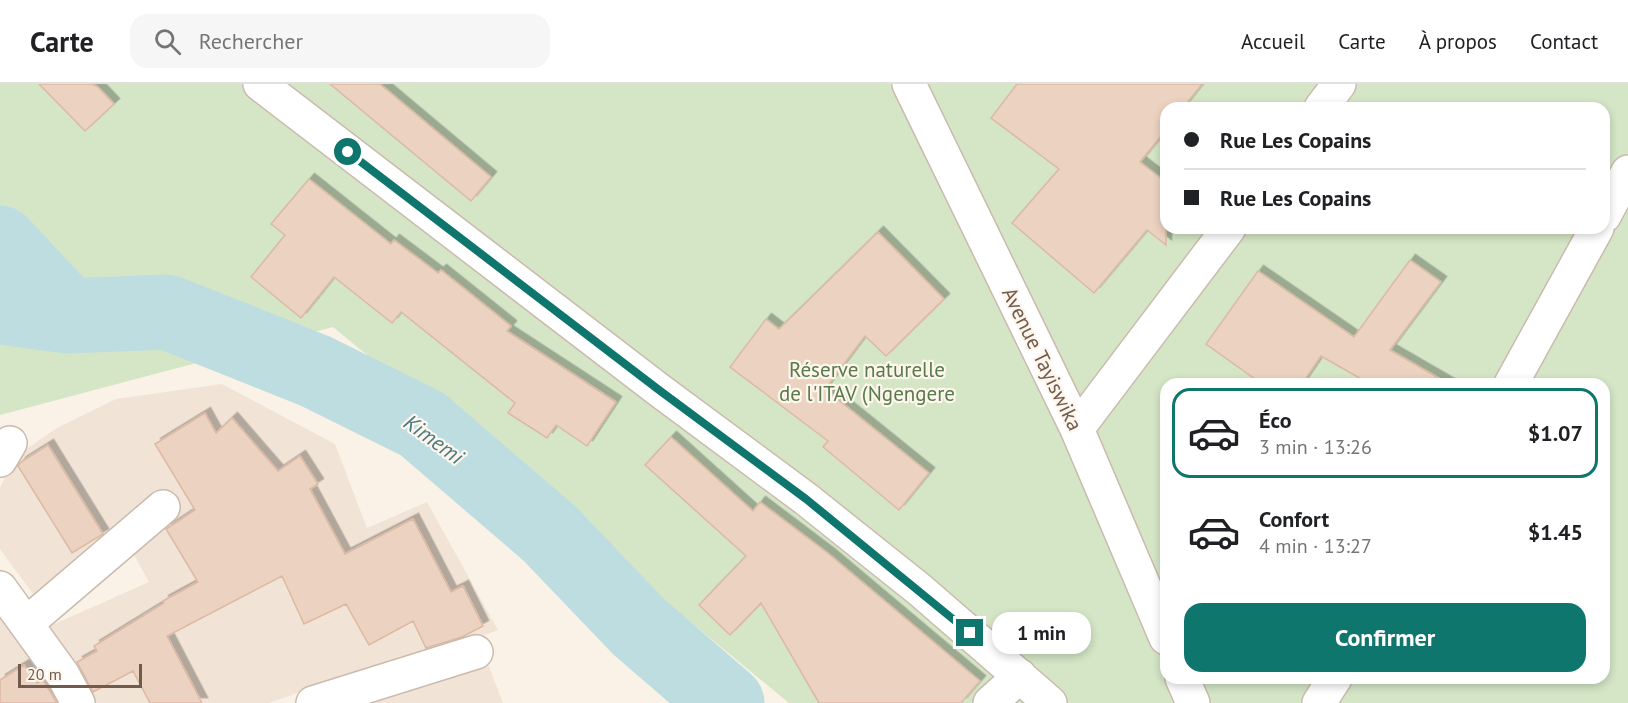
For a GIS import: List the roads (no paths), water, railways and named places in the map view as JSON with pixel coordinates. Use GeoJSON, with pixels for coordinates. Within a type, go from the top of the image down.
{"type":"FeatureCollection","features":[{"type":"Feature","properties":{"kind":"street"},"geometry":{"type":"LineString","coordinates":[[260,84],[659,390],[806,499],[920,590],[1050,703]]}},
{"type":"Feature","properties":{"kind":"street","name":"Avenue Tayiswika"},"geometry":{"type":"LineString","coordinates":[[909,84],[1077,429],[1160,624]]}},
{"type":"Feature","properties":{"kind":"street"},"geometry":{"type":"LineString","coordinates":[[1326,102],[1339,84]]}},
{"type":"Feature","properties":{"kind":"street"},"geometry":{"type":"LineString","coordinates":[[1610,205],[1628,171]]}},
{"type":"Feature","properties":{"kind":"street"},"geometry":{"type":"LineString","coordinates":[[1077,429],[1224,234]]}},
{"type":"Feature","properties":{"kind":"street"},"geometry":{"type":"LineString","coordinates":[[1514,378],[1594,234]]}},
{"type":"Feature","properties":{"kind":"street"},"geometry":{"type":"LineString","coordinates":[[26,624],[163,507]]}},
{"type":"Feature","properties":{"kind":"street"},"geometry":{"type":"LineString","coordinates":[[0,588],[63,675],[78,703]]}},
{"type":"Feature","properties":{"kind":"street"},"geometry":{"type":"LineString","coordinates":[[314,703],[476,652]]}},
{"type":"Feature","properties":{"kind":"street"},"geometry":{"type":"LineString","coordinates":[[990,703],[1020,676]]}},
{"type":"Feature","properties":{"kind":"street"},"geometry":{"type":"LineString","coordinates":[[1185,684],[1193,703]]}},
{"type":"Feature","properties":{"kind":"street"},"geometry":{"type":"LineString","coordinates":[[1319,703],[1331,684]]}},
{"type":"Feature","properties":{"kind":"waterway"},"geometry":{"type":"LineString","coordinates":[[0,243],[68,316]]}},
{"type":"Feature","properties":{"kind":"waterway","name":"Kimemi"},"geometry":{"type":"LineString","coordinates":[[0,307],[68,316],[167,312],[315,371],[422,424],[550,534],[639,627],[727,703]]}},
{"type":"Feature","properties":{"kind":"park label","name":"Réserve naturelle de l'ITAV (Ngengere"},"geometry":{"type":"Point","coordinates":[867,382]}}]}
